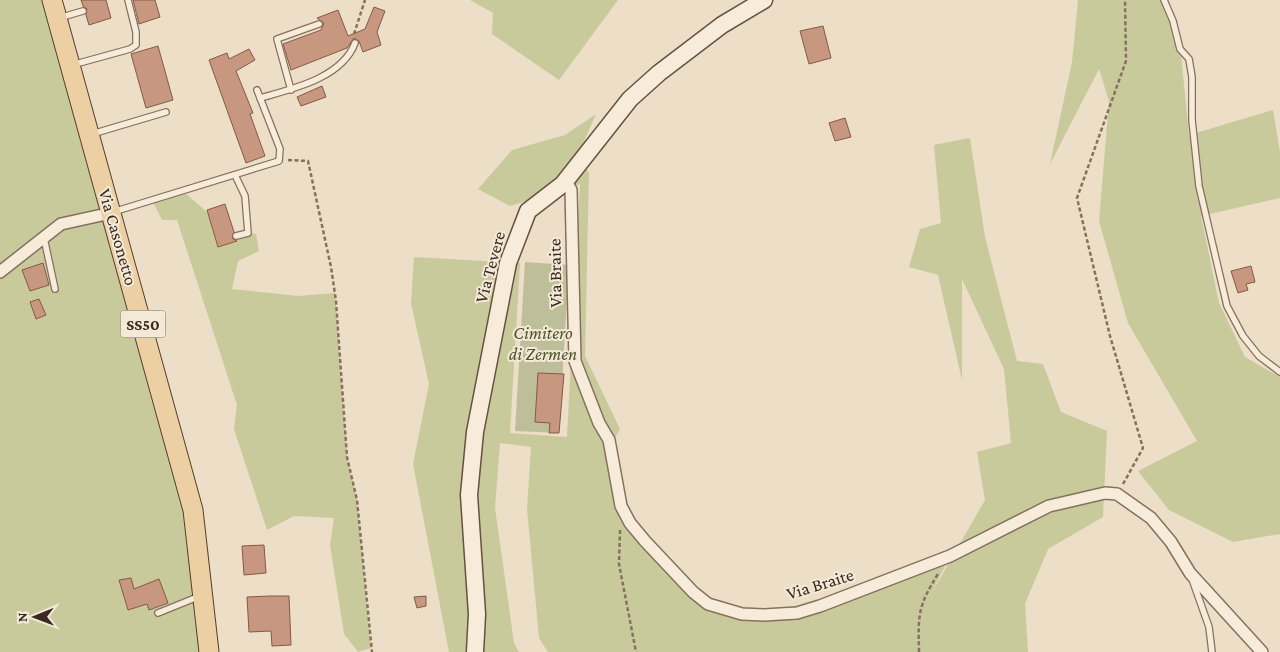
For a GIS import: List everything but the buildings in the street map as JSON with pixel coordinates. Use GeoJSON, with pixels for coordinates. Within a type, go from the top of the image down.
{"type":"FeatureCollection","features":[{"type":"Feature","properties":{"kind":"main road","name":"Via Casonetto"},"geometry":{"type":"LineString","coordinates":[[52,0],[193,510],[209,652]]}},
{"type":"Feature","properties":{"kind":"main road","name":"Via Tevere"},"geometry":{"type":"LineString","coordinates":[[475,652],[477,614],[469,494],[477,422],[508,263],[528,211],[566,180],[630,99],[659,73],[722,26],[764,0]]}},
{"type":"Feature","properties":{"kind":"street","name":"Via Braite"},"geometry":{"type":"LineString","coordinates":[[566,180],[571,190],[575,361],[599,423],[609,440],[621,506],[630,523],[693,592],[708,604],[742,614],[764,615],[797,612],[820,606],[950,556],[1049,506],[1104,493],[1118,494]]}},
{"type":"Feature","properties":{"kind":"street"},"geometry":{"type":"LineString","coordinates":[[0,272],[61,224],[111,213]]}},
{"type":"Feature","properties":{"kind":"street"},"geometry":{"type":"LineString","coordinates":[[1118,494],[1151,518],[1171,542],[1190,573],[1262,652]]}},
{"type":"Feature","properties":{"kind":"lane"},"geometry":{"type":"LineString","coordinates":[[70,66],[130,49],[136,45],[136,32],[128,0]]}},
{"type":"Feature","properties":{"kind":"lane"},"geometry":{"type":"LineString","coordinates":[[1164,0],[1173,21],[1180,49],[1189,60],[1192,77],[1192,120],[1199,186],[1227,306],[1243,336],[1259,356],[1280,372]]}},
{"type":"Feature","properties":{"kind":"lane"},"geometry":{"type":"LineString","coordinates":[[57,19],[83,11]]}},
{"type":"Feature","properties":{"kind":"lane"},"geometry":{"type":"LineString","coordinates":[[291,90],[277,39],[319,24]]}},
{"type":"Feature","properties":{"kind":"lane"},"geometry":{"type":"LineString","coordinates":[[260,98],[291,90],[323,76],[351,54],[355,43]]}},
{"type":"Feature","properties":{"kind":"lane"},"geometry":{"type":"LineString","coordinates":[[111,213],[279,161],[280,149],[257,90]]}},
{"type":"Feature","properties":{"kind":"lane"},"geometry":{"type":"LineString","coordinates":[[90,135],[166,112]]}},
{"type":"Feature","properties":{"kind":"lane"},"geometry":{"type":"LineString","coordinates":[[235,175],[245,196],[248,233],[236,236]]}},
{"type":"Feature","properties":{"kind":"lane"},"geometry":{"type":"LineString","coordinates":[[44,238],[55,289]]}},
{"type":"Feature","properties":{"kind":"lane"},"geometry":{"type":"LineString","coordinates":[[1190,573],[1209,627],[1212,652]]}},
{"type":"Feature","properties":{"kind":"lane"},"geometry":{"type":"LineString","coordinates":[[158,613],[202,595]]}},
{"type":"Feature","properties":{"kind":"path"},"geometry":{"type":"LineString","coordinates":[[355,43],[354,32],[361,19],[365,0]]}},
{"type":"Feature","properties":{"kind":"path"},"geometry":{"type":"LineString","coordinates":[[1118,494],[1143,448],[1110,336],[1077,198],[1126,61],[1125,0]]}},
{"type":"Feature","properties":{"kind":"path"},"geometry":{"type":"LineString","coordinates":[[279,161],[296,159],[308,161],[331,267],[339,331],[347,457],[357,500],[372,652]]}},
{"type":"Feature","properties":{"kind":"path"},"geometry":{"type":"LineString","coordinates":[[621,506],[619,564],[636,652]]}},
{"type":"Feature","properties":{"kind":"path"},"geometry":{"type":"LineString","coordinates":[[918,652],[918,622],[923,598],[950,556]]}},
{"type":"Feature","properties":{"kind":"green space"},"geometry":{"type":"Polygon","coordinates":[[[0,0],[42,0],[101,215],[189,509],[201,652],[0,652],[0,0]]]}},
{"type":"Feature","properties":{"kind":"green space"},"geometry":{"type":"Polygon","coordinates":[[[470,0],[618,0],[559,80],[492,34],[493,13],[470,0]]]}},
{"type":"Feature","properties":{"kind":"green space"},"geometry":{"type":"Polygon","coordinates":[[[1078,0],[1164,0],[1179,34],[1189,135],[1273,110],[1280,152],[1280,198],[1201,216],[1219,303],[1245,357],[1280,377],[1280,534],[1233,542],[1169,510],[1138,471],[1197,441],[1128,323],[1099,221],[1109,101],[1099,69],[1050,164],[1072,62],[1078,0]]]}},
{"type":"Feature","properties":{"kind":"green space"},"geometry":{"type":"Polygon","coordinates":[[[596,114],[578,155],[589,173],[585,356],[620,429],[610,446],[621,506],[671,568],[725,610],[797,613],[950,556],[931,594],[985,500],[977,452],[1011,443],[1004,369],[962,279],[962,380],[938,275],[909,267],[920,229],[941,223],[934,145],[970,138],[985,237],[1017,361],[1043,364],[1061,412],[1107,431],[1103,517],[1048,549],[1025,604],[1028,652],[548,652],[539,638],[527,509],[531,447],[500,443],[495,508],[514,643],[519,652],[449,652],[413,464],[429,384],[411,303],[414,257],[520,263],[510,433],[567,437],[580,184],[510,206],[478,189],[512,150],[565,135],[596,114]]]}},
{"type":"Feature","properties":{"kind":"green space"},"geometry":{"type":"Polygon","coordinates":[[[183,191],[208,213],[218,247],[237,241],[236,236],[248,233],[256,234],[259,251],[238,261],[232,289],[298,296],[335,293],[347,457],[357,500],[371,648],[358,652],[344,634],[330,545],[334,518],[294,516],[267,530],[234,429],[237,405],[177,220],[162,220],[152,200],[183,191]]]}},
{"type":"Feature","properties":{"kind":"green space","name":"Cimitero di Zermen"},"geometry":{"type":"Polygon","coordinates":[[[525,262],[569,265],[559,433],[515,431],[525,262]]]}}]}
